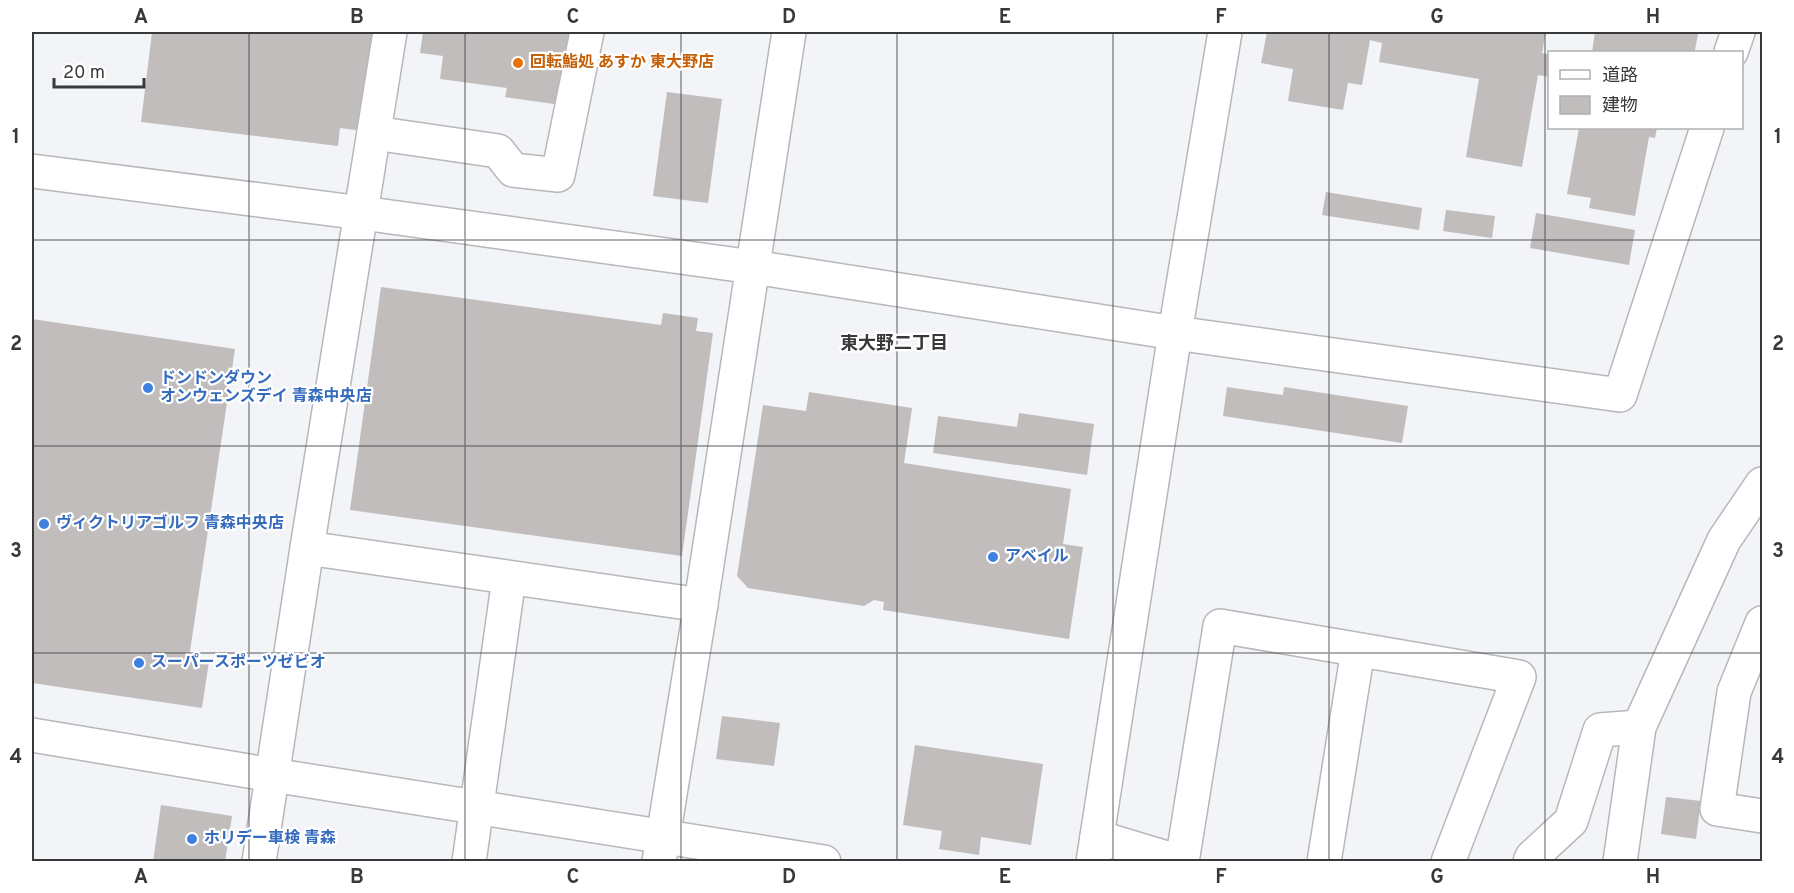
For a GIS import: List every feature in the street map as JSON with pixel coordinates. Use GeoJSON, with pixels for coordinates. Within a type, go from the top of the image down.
{"type":"FeatureCollection","features":[{"type":"Feature","properties":{"kind":"street"},"geometry":{"type":"LineString","coordinates":[[259,861],[390,32]]}},
{"type":"Feature","properties":{"kind":"street"},"geometry":{"type":"LineString","coordinates":[[374,134],[498,151],[513,170],[558,175],[587,32]]}},
{"type":"Feature","properties":{"kind":"street"},"geometry":{"type":"LineString","coordinates":[[661,849],[789,32]]}},
{"type":"Feature","properties":{"kind":"street"},"geometry":{"type":"LineString","coordinates":[[1225,32],[1175,333],[1095,849],[1181,861],[1220,627],[1518,677],[1448,861]]}},
{"type":"Feature","properties":{"kind":"street"},"geometry":{"type":"LineString","coordinates":[[1731,51],[1738,32]]}},
{"type":"Feature","properties":{"kind":"street"},"geometry":{"type":"LineString","coordinates":[[32,171],[362,213],[753,267],[1175,333],[1620,395],[1707,129]]}},
{"type":"Feature","properties":{"kind":"street"},"geometry":{"type":"LineString","coordinates":[[1620,861],[1639,727],[1724,540],[1762,484]]}},
{"type":"Feature","properties":{"kind":"street"},"geometry":{"type":"LineString","coordinates":[[307,548],[700,605]]}},
{"type":"Feature","properties":{"kind":"street"},"geometry":{"type":"LineString","coordinates":[[469,861],[509,578]]}},
{"type":"Feature","properties":{"kind":"street"},"geometry":{"type":"LineString","coordinates":[[1762,623],[1734,692],[1717,809],[1762,816]]}},
{"type":"Feature","properties":{"kind":"street"},"geometry":{"type":"LineString","coordinates":[[1324,861],[1358,650]]}},
{"type":"Feature","properties":{"kind":"street"},"geometry":{"type":"LineString","coordinates":[[1530,861],[1572,821],[1600,730],[1639,727]]}},
{"type":"Feature","properties":{"kind":"street"},"geometry":{"type":"LineString","coordinates":[[32,735],[272,776],[476,807],[661,849],[824,861]]}},
{"type":"Feature","properties":{"kind":"building"},"geometry":{"type":"Polygon","coordinates":[[[152,32],[375,32],[363,131],[340,128],[338,146],[141,122],[152,32]]]}},
{"type":"Feature","properties":{"kind":"building"},"geometry":{"type":"Polygon","coordinates":[[[423,32],[572,32],[561,105],[505,97],[507,88],[440,79],[443,56],[420,53],[423,32]]]}},
{"type":"Feature","properties":{"kind":"building"},"geometry":{"type":"Polygon","coordinates":[[[1267,32],[1546,32],[1542,53],[1548,54],[1548,77],[1538,75],[1522,167],[1466,157],[1479,79],[1379,62],[1382,43],[1370,40],[1362,85],[1348,83],[1343,110],[1288,101],[1293,69],[1261,63],[1267,32]]]}},
{"type":"Feature","properties":{"kind":"building"},"geometry":{"type":"Polygon","coordinates":[[[1595,32],[1701,32],[1698,34],[1696,51],[1592,51],[1595,32]]]}},
{"type":"Feature","properties":{"kind":"building"},"geometry":{"type":"Polygon","coordinates":[[[667,92],[722,99],[708,203],[653,196],[667,92]]]}},
{"type":"Feature","properties":{"kind":"building"},"geometry":{"type":"Polygon","coordinates":[[[1579,129],[1657,129],[1655,138],[1649,137],[1635,216],[1589,208],[1591,198],[1567,194],[1579,129]]]}},
{"type":"Feature","properties":{"kind":"building"},"geometry":{"type":"Polygon","coordinates":[[[1326,192],[1422,208],[1419,230],[1322,215],[1326,192]]]}},
{"type":"Feature","properties":{"kind":"building"},"geometry":{"type":"Polygon","coordinates":[[[1446,210],[1495,216],[1492,238],[1443,231],[1446,210]]]}},
{"type":"Feature","properties":{"kind":"building"},"geometry":{"type":"Polygon","coordinates":[[[1536,213],[1635,230],[1629,265],[1530,248],[1536,213]]]}},
{"type":"Feature","properties":{"kind":"building"},"geometry":{"type":"Polygon","coordinates":[[[381,287],[661,325],[663,313],[698,318],[696,331],[713,333],[682,556],[350,510],[381,287]]]}},
{"type":"Feature","properties":{"kind":"building"},"geometry":{"type":"Polygon","coordinates":[[[32,319],[235,349],[189,658],[209,661],[202,708],[32,683],[32,319]]]}},
{"type":"Feature","properties":{"kind":"building"},"geometry":{"type":"Polygon","coordinates":[[[1227,387],[1283,395],[1284,387],[1408,406],[1402,443],[1223,416],[1227,387]]]}},
{"type":"Feature","properties":{"kind":"building"},"geometry":{"type":"Polygon","coordinates":[[[809,392],[912,408],[904,463],[1071,489],[1063,544],[1083,547],[1069,639],[883,610],[884,602],[874,600],[864,606],[748,588],[737,576],[763,405],[806,411],[809,392]]]}},
{"type":"Feature","properties":{"kind":"building"},"geometry":{"type":"Polygon","coordinates":[[[1019,413],[1094,424],[1087,475],[933,453],[938,416],[1017,427],[1019,413]]]}},
{"type":"Feature","properties":{"kind":"building"},"geometry":{"type":"Polygon","coordinates":[[[722,716],[780,723],[774,766],[716,759],[722,716]]]}},
{"type":"Feature","properties":{"kind":"building"},"geometry":{"type":"Polygon","coordinates":[[[915,745],[1043,764],[1031,845],[981,837],[979,855],[939,849],[942,831],[903,825],[915,745]]]}},
{"type":"Feature","properties":{"kind":"building"},"geometry":{"type":"Polygon","coordinates":[[[1666,797],[1701,801],[1696,839],[1661,834],[1666,797]]]}},
{"type":"Feature","properties":{"kind":"building","name":"ホリデー車検 青森"},"geometry":{"type":"Polygon","coordinates":[[[161,805],[232,816],[225,862],[153,862],[161,805]]]}},
{"type":"Feature","properties":{"kind":"place","name":"回転鮨処 あすか 東大野店"},"geometry":{"type":"Point","coordinates":[518,63]}},
{"type":"Feature","properties":{"kind":"place","name":"ドンドンダウン オンウェンズデイ 青森中央店"},"geometry":{"type":"Point","coordinates":[148,388]}},
{"type":"Feature","properties":{"kind":"place","name":"ヴィクトリアゴルフ 青森中央店"},"geometry":{"type":"Point","coordinates":[44,524]}},
{"type":"Feature","properties":{"kind":"place","name":"アベイル"},"geometry":{"type":"Point","coordinates":[993,557]}},
{"type":"Feature","properties":{"kind":"place","name":"スーパースポーツゼビオ"},"geometry":{"type":"Point","coordinates":[139,663]}},
{"type":"Feature","properties":{"kind":"place","name":"ホリデー車検 青森"},"geometry":{"type":"Point","coordinates":[192,839]}},
{"type":"Feature","properties":{"kind":"district","name":"東大野二丁目"},"geometry":{"type":"Point","coordinates":[894,344]}}]}
